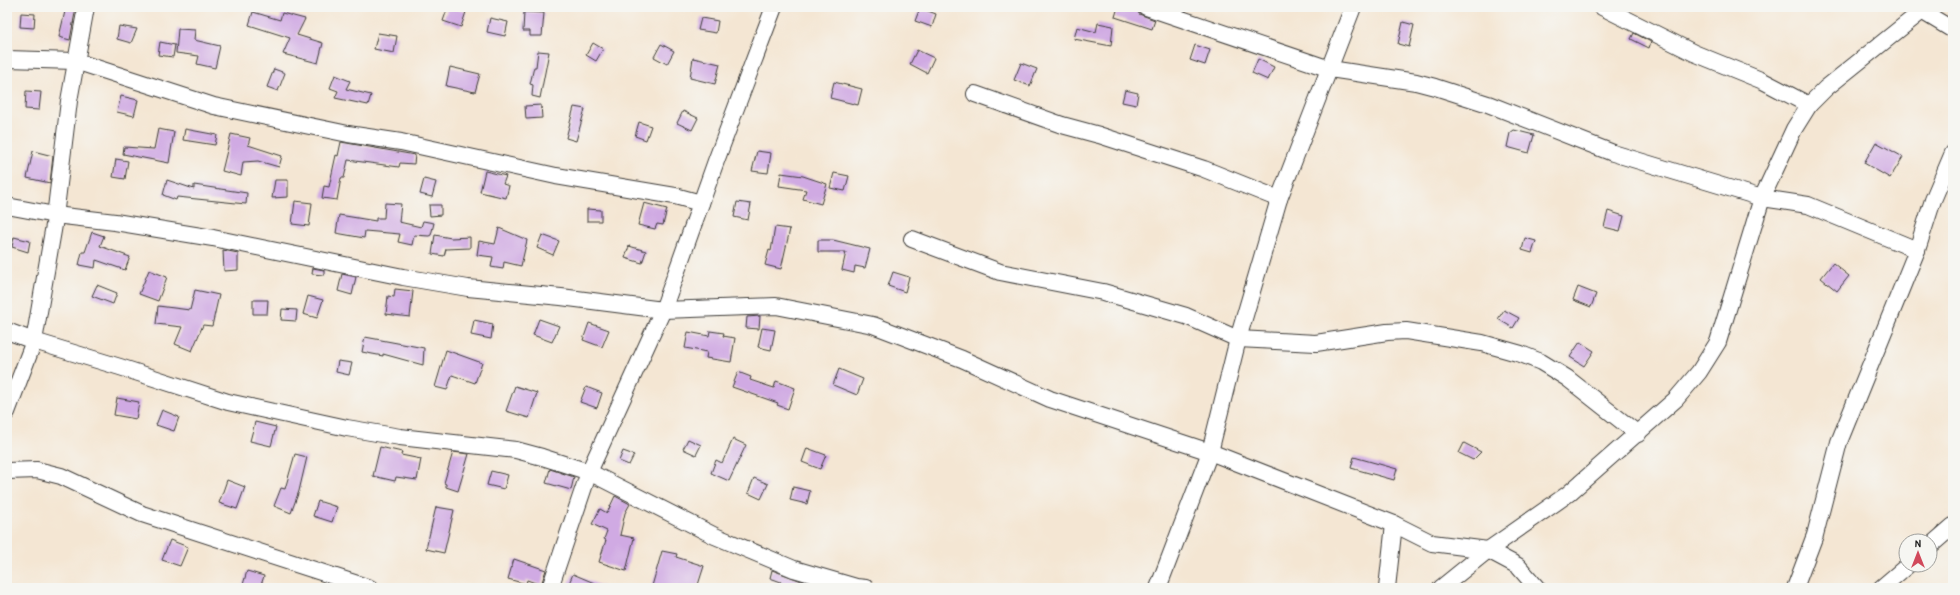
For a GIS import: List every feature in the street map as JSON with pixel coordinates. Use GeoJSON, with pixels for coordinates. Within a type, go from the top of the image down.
{"type":"FeatureCollection","features":[{"type":"Feature","properties":{"kind":"street"},"geometry":{"type":"LineString","coordinates":[[7,412],[34,342],[54,225],[75,60],[86,7]]}},
{"type":"Feature","properties":{"kind":"street"},"geometry":{"type":"LineString","coordinates":[[550,588],[589,472],[663,310],[774,7]]}},
{"type":"Feature","properties":{"kind":"street"},"geometry":{"type":"LineString","coordinates":[[1146,7],[1330,69],[1416,82],[1435,87],[1488,104],[1613,154],[1762,198],[1808,205],[1917,250]]}},
{"type":"Feature","properties":{"kind":"street"},"geometry":{"type":"LineString","coordinates":[[1158,588],[1210,452],[1238,339],[1279,199],[1353,7]]}},
{"type":"Feature","properties":{"kind":"street"},"geometry":{"type":"LineString","coordinates":[[1602,7],[1694,53],[1763,81],[1809,105]]}},
{"type":"Feature","properties":{"kind":"street"},"geometry":{"type":"LineString","coordinates":[[1441,588],[1488,550],[1568,494],[1676,399],[1699,372],[1718,342],[1762,198],[1794,128],[1809,105],[1826,88],[1918,9],[1953,30]]}},
{"type":"Feature","properties":{"kind":"street"},"geometry":{"type":"LineString","coordinates":[[7,59],[75,60],[214,106],[333,131],[401,142],[556,176],[676,196],[701,203]]}},
{"type":"Feature","properties":{"kind":"street"},"geometry":{"type":"LineString","coordinates":[[975,94],[1062,125],[1099,134],[1204,168],[1279,199]]}},
{"type":"Feature","properties":{"kind":"street"},"geometry":{"type":"LineString","coordinates":[[1795,588],[1816,535],[1839,442],[1917,250],[1933,200],[1953,153]]}},
{"type":"Feature","properties":{"kind":"street"},"geometry":{"type":"LineString","coordinates":[[7,206],[55,215],[115,222],[213,238],[403,277],[468,288],[561,297],[663,310],[776,306],[873,325],[962,359],[1050,399],[1210,452],[1394,524],[1432,543],[1488,550],[1518,566],[1537,588]]}},
{"type":"Feature","properties":{"kind":"street"},"geometry":{"type":"LineString","coordinates":[[912,239],[1000,272],[1103,292],[1186,316],[1238,339],[1316,343],[1387,332],[1406,331],[1482,343],[1521,354],[1541,362],[1567,378],[1638,434]]}},
{"type":"Feature","properties":{"kind":"street"},"geometry":{"type":"LineString","coordinates":[[7,331],[34,342],[120,367],[228,402],[385,434],[516,450],[589,472],[715,536],[794,568],[856,587],[866,588]]}},
{"type":"Feature","properties":{"kind":"street"},"geometry":{"type":"LineString","coordinates":[[7,471],[37,470],[61,476],[142,514],[370,588]]}},
{"type":"Feature","properties":{"kind":"street"},"geometry":{"type":"LineString","coordinates":[[1387,588],[1394,524]]}},
{"type":"Feature","properties":{"kind":"street"},"geometry":{"type":"LineString","coordinates":[[1938,539],[1953,526]]}},
{"type":"Feature","properties":{"kind":"street"},"geometry":{"type":"LineString","coordinates":[[1881,588],[1899,573]]}},
{"type":"Feature","properties":{"kind":"building"},"geometry":{"type":"Polygon","coordinates":[[[66,7],[76,7],[70,40],[59,37],[66,7]]]}},
{"type":"Feature","properties":{"kind":"building"},"geometry":{"type":"Polygon","coordinates":[[[448,7],[466,12],[461,27],[443,21],[448,7]]]}},
{"type":"Feature","properties":{"kind":"building"},"geometry":{"type":"Polygon","coordinates":[[[1118,7],[1137,7],[1139,14],[1155,20],[1152,29],[1115,17],[1118,7]]]}},
{"type":"Feature","properties":{"kind":"building"},"geometry":{"type":"Polygon","coordinates":[[[920,8],[936,14],[932,27],[915,21],[920,8]]]}},
{"type":"Feature","properties":{"kind":"building"},"geometry":{"type":"Polygon","coordinates":[[[253,12],[280,20],[282,13],[305,19],[297,35],[323,43],[318,63],[283,54],[290,38],[249,25],[253,12]]]}},
{"type":"Feature","properties":{"kind":"building"},"geometry":{"type":"Polygon","coordinates":[[[524,12],[544,13],[542,36],[530,36],[530,31],[523,31],[524,12]]]}},
{"type":"Feature","properties":{"kind":"building"},"geometry":{"type":"Polygon","coordinates":[[[21,13],[35,14],[34,28],[20,27],[21,13]]]}},
{"type":"Feature","properties":{"kind":"building"},"geometry":{"type":"Polygon","coordinates":[[[490,18],[508,22],[505,36],[487,32],[490,18]]]}},
{"type":"Feature","properties":{"kind":"building"},"geometry":{"type":"Polygon","coordinates":[[[701,18],[718,21],[716,33],[698,30],[701,18]]]}},
{"type":"Feature","properties":{"kind":"building"},"geometry":{"type":"Polygon","coordinates":[[[1403,22],[1414,25],[1409,47],[1398,44],[1403,22]]]}},
{"type":"Feature","properties":{"kind":"building"},"geometry":{"type":"Polygon","coordinates":[[[1098,23],[1113,26],[1111,46],[1074,39],[1077,27],[1096,32],[1098,23]]]}},
{"type":"Feature","properties":{"kind":"building"},"geometry":{"type":"Polygon","coordinates":[[[119,26],[137,29],[131,43],[117,39],[119,26]]]}},
{"type":"Feature","properties":{"kind":"building"},"geometry":{"type":"Polygon","coordinates":[[[178,29],[195,30],[194,40],[220,46],[215,68],[197,64],[199,56],[176,53],[178,29]]]}},
{"type":"Feature","properties":{"kind":"building"},"geometry":{"type":"Polygon","coordinates":[[[378,33],[397,36],[394,53],[374,49],[378,33]]]}},
{"type":"Feature","properties":{"kind":"building"},"geometry":{"type":"Polygon","coordinates":[[[1634,33],[1651,42],[1649,48],[1631,39],[1634,33]]]}},
{"type":"Feature","properties":{"kind":"building"},"geometry":{"type":"Polygon","coordinates":[[[160,42],[175,45],[173,57],[158,55],[160,42]]]}},
{"type":"Feature","properties":{"kind":"building"},"geometry":{"type":"Polygon","coordinates":[[[593,43],[603,49],[596,61],[586,55],[593,43]]]}},
{"type":"Feature","properties":{"kind":"building"},"geometry":{"type":"Polygon","coordinates":[[[661,44],[674,51],[667,64],[654,57],[661,44]]]}},
{"type":"Feature","properties":{"kind":"building"},"geometry":{"type":"Polygon","coordinates":[[[1195,45],[1210,50],[1205,65],[1190,60],[1195,45]]]}},
{"type":"Feature","properties":{"kind":"building"},"geometry":{"type":"Polygon","coordinates":[[[917,50],[934,58],[927,73],[910,64],[917,50]]]}},
{"type":"Feature","properties":{"kind":"building"},"geometry":{"type":"Polygon","coordinates":[[[538,51],[549,52],[540,98],[532,96],[533,85],[530,84],[534,67],[536,67],[538,51]]]}},
{"type":"Feature","properties":{"kind":"building"},"geometry":{"type":"Polygon","coordinates":[[[693,58],[720,64],[715,84],[690,78],[693,58]]]}},
{"type":"Feature","properties":{"kind":"building"},"geometry":{"type":"Polygon","coordinates":[[[1258,59],[1274,67],[1268,80],[1252,73],[1258,59]]]}},
{"type":"Feature","properties":{"kind":"building"},"geometry":{"type":"Polygon","coordinates":[[[1021,63],[1037,69],[1030,86],[1014,80],[1021,63]]]}},
{"type":"Feature","properties":{"kind":"building"},"geometry":{"type":"Polygon","coordinates":[[[450,67],[480,74],[475,92],[446,86],[450,67]]]}},
{"type":"Feature","properties":{"kind":"building"},"geometry":{"type":"Polygon","coordinates":[[[274,69],[285,73],[278,91],[267,87],[274,69]]]}},
{"type":"Feature","properties":{"kind":"building"},"geometry":{"type":"Polygon","coordinates":[[[335,75],[350,81],[346,89],[371,95],[368,105],[335,98],[338,91],[330,88],[335,75]]]}},
{"type":"Feature","properties":{"kind":"building"},"geometry":{"type":"Polygon","coordinates":[[[834,82],[862,89],[858,105],[830,98],[834,82]]]}},
{"type":"Feature","properties":{"kind":"building"},"geometry":{"type":"Polygon","coordinates":[[[1125,90],[1138,93],[1136,105],[1122,102],[1125,90]]]}},
{"type":"Feature","properties":{"kind":"building"},"geometry":{"type":"Polygon","coordinates":[[[26,91],[41,92],[39,110],[25,109],[26,91]]]}},
{"type":"Feature","properties":{"kind":"building"},"geometry":{"type":"Polygon","coordinates":[[[121,96],[138,100],[134,116],[117,112],[121,96]]]}},
{"type":"Feature","properties":{"kind":"building"},"geometry":{"type":"Polygon","coordinates":[[[541,105],[542,118],[526,119],[525,106],[541,105]]]}},
{"type":"Feature","properties":{"kind":"building"},"geometry":{"type":"Polygon","coordinates":[[[574,107],[585,109],[576,141],[566,138],[574,107]]]}},
{"type":"Feature","properties":{"kind":"building"},"geometry":{"type":"Polygon","coordinates":[[[683,111],[698,118],[692,130],[677,123],[683,111]]]}},
{"type":"Feature","properties":{"kind":"building"},"geometry":{"type":"Polygon","coordinates":[[[639,122],[651,126],[646,140],[635,136],[639,122]]]}},
{"type":"Feature","properties":{"kind":"building"},"geometry":{"type":"Polygon","coordinates":[[[158,129],[174,132],[169,163],[123,154],[124,147],[154,149],[158,129]]]}},
{"type":"Feature","properties":{"kind":"building"},"geometry":{"type":"Polygon","coordinates":[[[185,129],[217,135],[215,145],[183,140],[185,129]]]}},
{"type":"Feature","properties":{"kind":"building"},"geometry":{"type":"Polygon","coordinates":[[[1514,130],[1534,135],[1529,153],[1507,147],[1510,133],[1514,130]]]}},
{"type":"Feature","properties":{"kind":"building"},"geometry":{"type":"Polygon","coordinates":[[[231,134],[250,138],[248,145],[282,156],[279,167],[258,161],[243,162],[241,176],[222,171],[231,134]]]}},
{"type":"Feature","properties":{"kind":"building"},"geometry":{"type":"Polygon","coordinates":[[[341,142],[415,155],[414,164],[400,163],[399,167],[348,160],[344,178],[341,178],[337,200],[322,198],[324,186],[329,187],[336,155],[338,156],[341,142]]]}},
{"type":"Feature","properties":{"kind":"building"},"geometry":{"type":"Polygon","coordinates":[[[1876,142],[1903,157],[1890,178],[1864,163],[1876,142]]]}},
{"type":"Feature","properties":{"kind":"building"},"geometry":{"type":"Polygon","coordinates":[[[33,151],[53,156],[50,183],[27,178],[33,151]]]}},
{"type":"Feature","properties":{"kind":"building"},"geometry":{"type":"Polygon","coordinates":[[[757,151],[771,153],[768,173],[752,171],[757,151]]]}},
{"type":"Feature","properties":{"kind":"building"},"geometry":{"type":"Polygon","coordinates":[[[116,159],[128,161],[125,179],[113,177],[116,159]]]}},
{"type":"Feature","properties":{"kind":"building"},"geometry":{"type":"Polygon","coordinates":[[[485,171],[506,176],[503,184],[509,186],[506,198],[480,192],[485,171]]]}},
{"type":"Feature","properties":{"kind":"building"},"geometry":{"type":"Polygon","coordinates":[[[781,173],[803,176],[827,184],[821,204],[803,199],[806,190],[779,186],[781,173]]]}},
{"type":"Feature","properties":{"kind":"building"},"geometry":{"type":"Polygon","coordinates":[[[834,173],[849,176],[845,191],[830,188],[834,173]]]}},
{"type":"Feature","properties":{"kind":"building"},"geometry":{"type":"Polygon","coordinates":[[[424,179],[436,182],[432,197],[420,194],[424,179]]]}},
{"type":"Feature","properties":{"kind":"building"},"geometry":{"type":"Polygon","coordinates":[[[167,180],[194,189],[194,185],[247,193],[246,204],[177,197],[176,200],[163,195],[167,180]]]}},
{"type":"Feature","properties":{"kind":"building"},"geometry":{"type":"Polygon","coordinates":[[[275,180],[288,180],[288,197],[272,198],[275,180]]]}},
{"type":"Feature","properties":{"kind":"building"},"geometry":{"type":"Polygon","coordinates":[[[295,201],[312,203],[309,226],[292,224],[295,201]]]}},
{"type":"Feature","properties":{"kind":"building"},"geometry":{"type":"Polygon","coordinates":[[[737,202],[751,204],[748,220],[734,217],[737,202]]]}},
{"type":"Feature","properties":{"kind":"building"},"geometry":{"type":"Polygon","coordinates":[[[385,203],[401,204],[399,222],[421,227],[423,221],[434,223],[431,235],[414,235],[412,245],[398,242],[400,234],[365,231],[364,238],[336,233],[339,215],[376,221],[376,218],[384,218],[385,203]]]}},
{"type":"Feature","properties":{"kind":"building"},"geometry":{"type":"Polygon","coordinates":[[[644,203],[667,209],[663,225],[657,224],[655,229],[638,225],[644,203]]]}},
{"type":"Feature","properties":{"kind":"building"},"geometry":{"type":"Polygon","coordinates":[[[429,205],[441,205],[441,215],[430,216],[429,205]]]}},
{"type":"Feature","properties":{"kind":"building"},"geometry":{"type":"Polygon","coordinates":[[[587,209],[601,210],[601,221],[587,221],[587,209]]]}},
{"type":"Feature","properties":{"kind":"building"},"geometry":{"type":"Polygon","coordinates":[[[1608,211],[1624,216],[1620,231],[1604,227],[1608,211]]]}},
{"type":"Feature","properties":{"kind":"building"},"geometry":{"type":"Polygon","coordinates":[[[775,227],[790,229],[781,269],[765,265],[769,250],[771,251],[775,227]]]}},
{"type":"Feature","properties":{"kind":"building"},"geometry":{"type":"Polygon","coordinates":[[[499,228],[527,240],[521,266],[504,262],[503,269],[491,267],[493,257],[477,255],[479,241],[495,244],[499,228]]]}},
{"type":"Feature","properties":{"kind":"building"},"geometry":{"type":"Polygon","coordinates":[[[92,232],[104,236],[100,246],[130,257],[125,270],[96,260],[95,268],[79,265],[82,252],[85,252],[92,232]]]}},
{"type":"Feature","properties":{"kind":"building"},"geometry":{"type":"Polygon","coordinates":[[[435,235],[451,238],[470,237],[470,248],[446,249],[444,256],[432,254],[435,235]]]}},
{"type":"Feature","properties":{"kind":"building"},"geometry":{"type":"Polygon","coordinates":[[[542,235],[559,241],[553,255],[537,248],[542,235]]]}},
{"type":"Feature","properties":{"kind":"building"},"geometry":{"type":"Polygon","coordinates":[[[14,237],[30,241],[28,252],[12,247],[14,237]]]}},
{"type":"Feature","properties":{"kind":"building"},"geometry":{"type":"Polygon","coordinates":[[[1525,238],[1536,241],[1532,253],[1522,250],[1525,238]]]}},
{"type":"Feature","properties":{"kind":"building"},"geometry":{"type":"Polygon","coordinates":[[[818,240],[833,240],[870,249],[865,268],[855,266],[854,273],[842,270],[846,252],[818,252],[818,240]]]}},
{"type":"Feature","properties":{"kind":"building"},"geometry":{"type":"Polygon","coordinates":[[[629,246],[646,251],[642,263],[625,258],[629,246]]]}},
{"type":"Feature","properties":{"kind":"building"},"geometry":{"type":"Polygon","coordinates":[[[223,250],[238,253],[238,270],[224,271],[223,250]]]}},
{"type":"Feature","properties":{"kind":"building"},"geometry":{"type":"Polygon","coordinates":[[[1833,263],[1849,276],[1837,291],[1821,278],[1833,263]]]}},
{"type":"Feature","properties":{"kind":"building"},"geometry":{"type":"Polygon","coordinates":[[[313,268],[324,270],[324,275],[312,274],[313,268]]]}},
{"type":"Feature","properties":{"kind":"building"},"geometry":{"type":"Polygon","coordinates":[[[149,270],[167,277],[158,301],[139,294],[149,270]]]}},
{"type":"Feature","properties":{"kind":"building"},"geometry":{"type":"Polygon","coordinates":[[[893,272],[909,277],[905,292],[888,286],[893,272]]]}},
{"type":"Feature","properties":{"kind":"building"},"geometry":{"type":"Polygon","coordinates":[[[342,274],[356,277],[352,295],[338,291],[342,274]]]}},
{"type":"Feature","properties":{"kind":"building"},"geometry":{"type":"Polygon","coordinates":[[[97,285],[117,293],[113,304],[92,296],[97,285]]]}},
{"type":"Feature","properties":{"kind":"building"},"geometry":{"type":"Polygon","coordinates":[[[1578,287],[1596,294],[1591,307],[1573,300],[1578,287]]]}},
{"type":"Feature","properties":{"kind":"building"},"geometry":{"type":"Polygon","coordinates":[[[395,289],[413,291],[410,317],[386,314],[388,296],[394,297],[395,289]]]}},
{"type":"Feature","properties":{"kind":"building"},"geometry":{"type":"Polygon","coordinates":[[[195,290],[219,295],[212,326],[203,325],[192,351],[175,344],[182,327],[156,324],[158,306],[190,310],[195,290]]]}},
{"type":"Feature","properties":{"kind":"building"},"geometry":{"type":"Polygon","coordinates":[[[308,296],[323,300],[317,318],[303,314],[308,296]]]}},
{"type":"Feature","properties":{"kind":"building"},"geometry":{"type":"Polygon","coordinates":[[[253,300],[268,300],[267,314],[253,314],[253,300]]]}},
{"type":"Feature","properties":{"kind":"building"},"geometry":{"type":"Polygon","coordinates":[[[282,309],[297,310],[296,321],[281,320],[282,309]]]}},
{"type":"Feature","properties":{"kind":"building"},"geometry":{"type":"Polygon","coordinates":[[[1504,310],[1519,318],[1513,328],[1498,319],[1504,310]]]}},
{"type":"Feature","properties":{"kind":"building"},"geometry":{"type":"Polygon","coordinates":[[[760,316],[759,329],[746,328],[747,317],[760,316]]]}},
{"type":"Feature","properties":{"kind":"building"},"geometry":{"type":"Polygon","coordinates":[[[539,319],[559,326],[552,342],[533,335],[539,319]]]}},
{"type":"Feature","properties":{"kind":"building"},"geometry":{"type":"Polygon","coordinates":[[[474,320],[493,324],[491,339],[471,335],[474,320]]]}},
{"type":"Feature","properties":{"kind":"building"},"geometry":{"type":"Polygon","coordinates":[[[589,323],[609,330],[602,347],[583,340],[589,323]]]}},
{"type":"Feature","properties":{"kind":"building"},"geometry":{"type":"Polygon","coordinates":[[[762,328],[775,330],[771,350],[758,347],[762,328]]]}},
{"type":"Feature","properties":{"kind":"building"},"geometry":{"type":"Polygon","coordinates":[[[710,331],[724,333],[723,336],[735,338],[731,362],[706,358],[707,352],[685,348],[688,332],[709,336],[710,331]]]}},
{"type":"Feature","properties":{"kind":"building"},"geometry":{"type":"Polygon","coordinates":[[[365,337],[424,348],[423,365],[383,354],[383,356],[362,352],[365,337]]]}},
{"type":"Feature","properties":{"kind":"building"},"geometry":{"type":"Polygon","coordinates":[[[1580,342],[1594,351],[1584,366],[1570,357],[1580,342]]]}},
{"type":"Feature","properties":{"kind":"building"},"geometry":{"type":"Polygon","coordinates":[[[446,350],[482,363],[475,383],[452,375],[447,390],[435,387],[446,350]]]}},
{"type":"Feature","properties":{"kind":"building"},"geometry":{"type":"Polygon","coordinates":[[[338,361],[352,363],[349,375],[336,372],[338,361]]]}},
{"type":"Feature","properties":{"kind":"building"},"geometry":{"type":"Polygon","coordinates":[[[839,369],[863,379],[857,395],[833,385],[839,369]]]}},
{"type":"Feature","properties":{"kind":"building"},"geometry":{"type":"Polygon","coordinates":[[[738,372],[751,377],[750,380],[774,388],[776,381],[795,388],[788,409],[777,405],[778,403],[732,387],[738,372]]]}},
{"type":"Feature","properties":{"kind":"building"},"geometry":{"type":"Polygon","coordinates":[[[515,386],[537,393],[529,418],[506,411],[515,386]]]}},
{"type":"Feature","properties":{"kind":"building"},"geometry":{"type":"Polygon","coordinates":[[[586,387],[602,393],[597,408],[580,402],[586,387]]]}},
{"type":"Feature","properties":{"kind":"building"},"geometry":{"type":"Polygon","coordinates":[[[117,398],[139,402],[136,419],[114,415],[117,398]]]}},
{"type":"Feature","properties":{"kind":"building"},"geometry":{"type":"Polygon","coordinates":[[[162,410],[179,417],[174,431],[156,425],[162,410]]]}},
{"type":"Feature","properties":{"kind":"building"},"geometry":{"type":"Polygon","coordinates":[[[255,422],[276,427],[271,446],[250,441],[255,422]]]}},
{"type":"Feature","properties":{"kind":"building"},"geometry":{"type":"Polygon","coordinates":[[[688,439],[701,445],[696,455],[683,449],[688,439]]]}},
{"type":"Feature","properties":{"kind":"building"},"geometry":{"type":"Polygon","coordinates":[[[733,439],[746,445],[729,481],[711,473],[716,460],[722,463],[733,439]]]}},
{"type":"Feature","properties":{"kind":"building"},"geometry":{"type":"Polygon","coordinates":[[[1464,443],[1481,452],[1473,460],[1459,453],[1464,443]]]}},
{"type":"Feature","properties":{"kind":"building"},"geometry":{"type":"Polygon","coordinates":[[[380,447],[402,452],[401,455],[421,459],[417,480],[396,477],[395,481],[373,476],[380,447]]]}},
{"type":"Feature","properties":{"kind":"building"},"geometry":{"type":"Polygon","coordinates":[[[807,448],[826,455],[820,469],[802,462],[807,448]]]}},
{"type":"Feature","properties":{"kind":"building"},"geometry":{"type":"Polygon","coordinates":[[[623,451],[634,455],[629,465],[619,461],[623,451]]]}},
{"type":"Feature","properties":{"kind":"building"},"geometry":{"type":"Polygon","coordinates":[[[453,452],[469,454],[458,491],[446,487],[446,484],[444,483],[453,452]]]}},
{"type":"Feature","properties":{"kind":"building"},"geometry":{"type":"Polygon","coordinates":[[[295,454],[307,457],[299,491],[291,513],[274,506],[281,488],[285,489],[295,454]]]}},
{"type":"Feature","properties":{"kind":"building"},"geometry":{"type":"Polygon","coordinates":[[[1354,457],[1397,469],[1394,480],[1351,468],[1354,457]]]}},
{"type":"Feature","properties":{"kind":"building"},"geometry":{"type":"Polygon","coordinates":[[[550,469],[574,477],[571,490],[546,483],[550,469]]]}},
{"type":"Feature","properties":{"kind":"building"},"geometry":{"type":"Polygon","coordinates":[[[491,471],[508,475],[504,489],[487,485],[491,471]]]}},
{"type":"Feature","properties":{"kind":"building"},"geometry":{"type":"Polygon","coordinates":[[[754,478],[768,484],[761,499],[748,493],[754,478]]]}},
{"type":"Feature","properties":{"kind":"building"},"geometry":{"type":"Polygon","coordinates":[[[227,480],[245,487],[237,509],[219,503],[227,480]]]}},
{"type":"Feature","properties":{"kind":"building"},"geometry":{"type":"Polygon","coordinates":[[[793,487],[810,491],[807,504],[790,500],[793,487]]]}},
{"type":"Feature","properties":{"kind":"building"},"geometry":{"type":"Polygon","coordinates":[[[615,496],[630,504],[625,513],[620,535],[634,538],[626,571],[599,562],[606,540],[604,539],[607,531],[592,524],[600,509],[607,513],[615,496]]]}},
{"type":"Feature","properties":{"kind":"building"},"geometry":{"type":"Polygon","coordinates":[[[318,501],[337,507],[332,522],[313,516],[318,501]]]}},
{"type":"Feature","properties":{"kind":"building"},"geometry":{"type":"Polygon","coordinates":[[[436,507],[454,510],[444,553],[426,549],[436,507]]]}},
{"type":"Feature","properties":{"kind":"building"},"geometry":{"type":"Polygon","coordinates":[[[170,540],[188,547],[180,566],[162,560],[170,540]]]}},
{"type":"Feature","properties":{"kind":"building"},"geometry":{"type":"Polygon","coordinates":[[[662,551],[677,554],[676,557],[704,566],[697,588],[659,588],[652,586],[662,551]]]}},
{"type":"Feature","properties":{"kind":"building"},"geometry":{"type":"Polygon","coordinates":[[[514,559],[546,570],[541,585],[527,580],[526,584],[508,579],[514,559]]]}},
{"type":"Feature","properties":{"kind":"building"},"geometry":{"type":"Polygon","coordinates":[[[772,570],[807,583],[814,588],[779,588],[781,582],[770,578],[772,570]]]}},
{"type":"Feature","properties":{"kind":"building"},"geometry":{"type":"Polygon","coordinates":[[[247,571],[264,576],[260,588],[242,588],[247,571]]]}},
{"type":"Feature","properties":{"kind":"building"},"geometry":{"type":"Polygon","coordinates":[[[573,574],[606,588],[567,588],[573,574]]]}}]}
